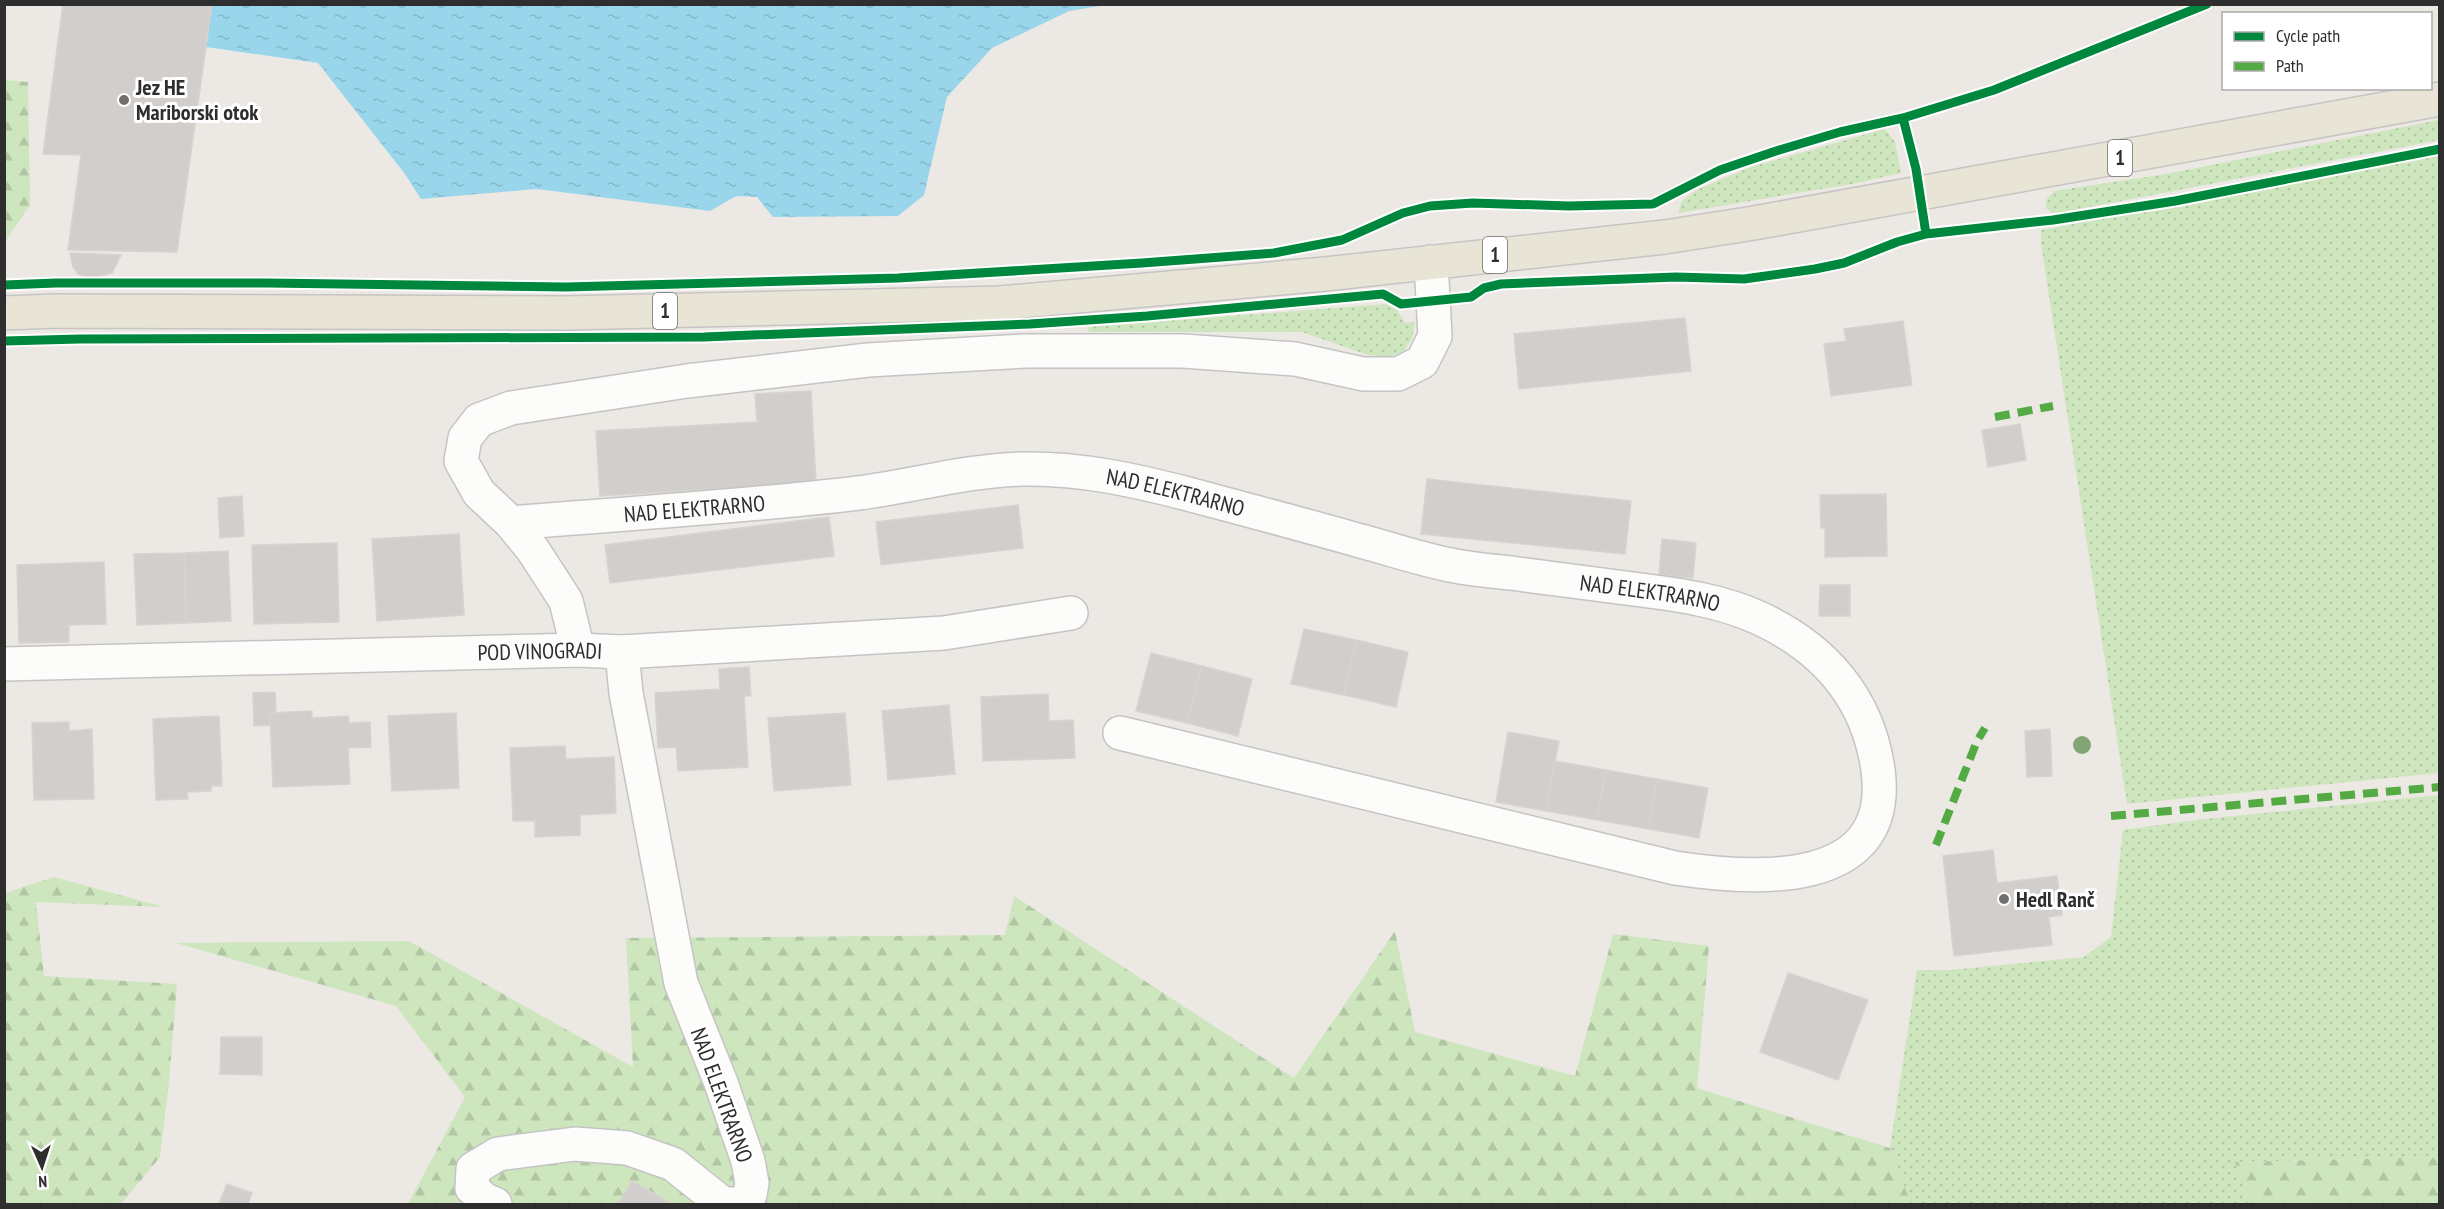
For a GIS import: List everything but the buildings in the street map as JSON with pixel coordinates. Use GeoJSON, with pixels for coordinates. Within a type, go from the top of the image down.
{"type":"FeatureCollection","features":[{"type":"Feature","properties":{"kind":"main road","name":"1"},"geometry":{"type":"LineString","coordinates":[[4,313],[56,311],[565,313],[999,303],[1325,274],[1665,237],[1754,223],[2439,99]]}},
{"type":"Feature","properties":{"kind":"street"},"geometry":{"type":"LineString","coordinates":[[578,650],[566,601],[533,550],[511,523],[479,493],[461,460],[465,438],[479,420],[511,408],[687,381],[868,360],[1025,351],[1183,351],[1295,359],[1363,374],[1398,374],[1422,362],[1435,336],[1431,262]]}},
{"type":"Feature","properties":{"kind":"street","name":"NAD ELEKTRARNO"},"geometry":{"type":"LineString","coordinates":[[511,523],[847,495],[971,472],[1027,469],[1091,472],[1266,514],[1450,566],[1693,596],[1757,617],[1792,636],[1841,678],[1860,709],[1871,736],[1880,787],[1874,821],[1847,854],[1829,864],[1805,872],[1764,876],[1725,876],[1675,868],[1120,734]]}},
{"type":"Feature","properties":{"kind":"street","name":"POD VINOGRADI"},"geometry":{"type":"LineString","coordinates":[[4,664],[578,650],[622,652],[944,633],[1071,612]]}},
{"type":"Feature","properties":{"kind":"street","name":"NAD ELEKTRARNO"},"geometry":{"type":"LineString","coordinates":[[495,1204],[484,1200],[472,1188],[473,1169],[498,1154],[575,1144],[627,1148],[674,1164],[723,1204],[741,1204],[750,1195],[752,1183],[748,1161],[721,1083],[681,983],[626,693],[622,652]]}},
{"type":"Feature","properties":{"kind":"green space"},"geometry":{"type":"Polygon","coordinates":[[[5,80],[28,82],[30,205],[5,242],[5,80]]]}},
{"type":"Feature","properties":{"kind":"green space"},"geometry":{"type":"Polygon","coordinates":[[[2439,120],[2439,140],[2058,213],[2052,213],[2046,208],[2046,200],[2054,191],[2166,174],[2439,120]]]}},
{"type":"Feature","properties":{"kind":"green space"},"geometry":{"type":"Polygon","coordinates":[[[1885,129],[1895,142],[1901,173],[1857,183],[1678,213],[1682,201],[1696,190],[1751,167],[1885,129]]]}},
{"type":"Feature","properties":{"kind":"green space"},"geometry":{"type":"Polygon","coordinates":[[[2439,155],[2439,773],[2127,804],[2041,243],[2041,230],[2439,155]]]}},
{"type":"Feature","properties":{"kind":"green space"},"geometry":{"type":"Polygon","coordinates":[[[1387,304],[1397,310],[1405,323],[1415,322],[1412,338],[1404,351],[1389,357],[1368,355],[1302,332],[1089,332],[1088,327],[1387,304]]]}},
{"type":"Feature","properties":{"kind":"green space"},"geometry":{"type":"Polygon","coordinates":[[[2439,795],[2439,1157],[2236,1162],[2250,1204],[1911,1204],[1890,1148],[1917,970],[1951,970],[2084,957],[2111,937],[2123,830],[2195,820],[2439,795]]]}},
{"type":"Feature","properties":{"kind":"green space"},"geometry":{"type":"Polygon","coordinates":[[[54,877],[164,907],[36,902],[44,976],[177,984],[160,1157],[121,1204],[5,1204],[5,893],[54,877]]]}},
{"type":"Feature","properties":{"kind":"green space"},"geometry":{"type":"Polygon","coordinates":[[[1014,896],[1294,1078],[1395,931],[1415,1032],[1575,1076],[1613,934],[1709,946],[1697,1088],[1890,1148],[1911,1204],[408,1204],[465,1097],[396,1006],[176,943],[409,941],[633,1067],[626,938],[1005,935],[1014,896]]]}},
{"type":"Feature","properties":{"kind":"green space"},"geometry":{"type":"Polygon","coordinates":[[[2439,1157],[2439,1204],[2250,1204],[2235,1162],[2439,1157]]]}},
{"type":"Feature","properties":{"kind":"water"},"geometry":{"type":"Polygon","coordinates":[[[212,4],[1106,5],[1069,11],[992,48],[947,97],[924,195],[898,216],[773,217],[757,197],[736,196],[710,211],[537,189],[421,199],[405,174],[318,63],[206,47],[212,4]]]}},
{"type":"Feature","properties":{"kind":"marked path"},"geometry":{"type":"LineString","coordinates":[[1995,417],[2053,406]]}},
{"type":"Feature","properties":{"kind":"marked path"},"geometry":{"type":"LineString","coordinates":[[1936,845],[1977,741],[1985,728]]}},
{"type":"Feature","properties":{"kind":"marked path"},"geometry":{"type":"LineString","coordinates":[[2111,816],[2440,787]]}},
{"type":"Feature","properties":{"kind":"cycle path"},"geometry":{"type":"LineString","coordinates":[[4,285],[267,283],[566,287],[898,278],[1274,253],[1342,240],[1403,213],[1430,206],[1473,203],[1569,206],[1653,204],[1720,170],[1840,132],[1903,118],[1994,90],[2207,4]]}},
{"type":"Feature","properties":{"kind":"cycle path"},"geometry":{"type":"LineString","coordinates":[[1903,118],[1916,169],[1926,234]]}},
{"type":"Feature","properties":{"kind":"cycle path"},"geometry":{"type":"LineString","coordinates":[[4,341],[704,337],[1030,324],[1147,316],[1383,294],[1401,304],[1471,297],[1484,288],[1501,284],[1676,277],[1744,279],[1844,263],[1897,242],[1926,234],[2053,220],[2175,201],[2440,149]]}},
{"type":"Feature","properties":{"kind":"place","name":"Jez HE Mariborski otok"},"geometry":{"type":"Point","coordinates":[124,100]}},
{"type":"Feature","properties":{"kind":"place","name":"Hedl Ranč"},"geometry":{"type":"Point","coordinates":[2004,899]}}]}
